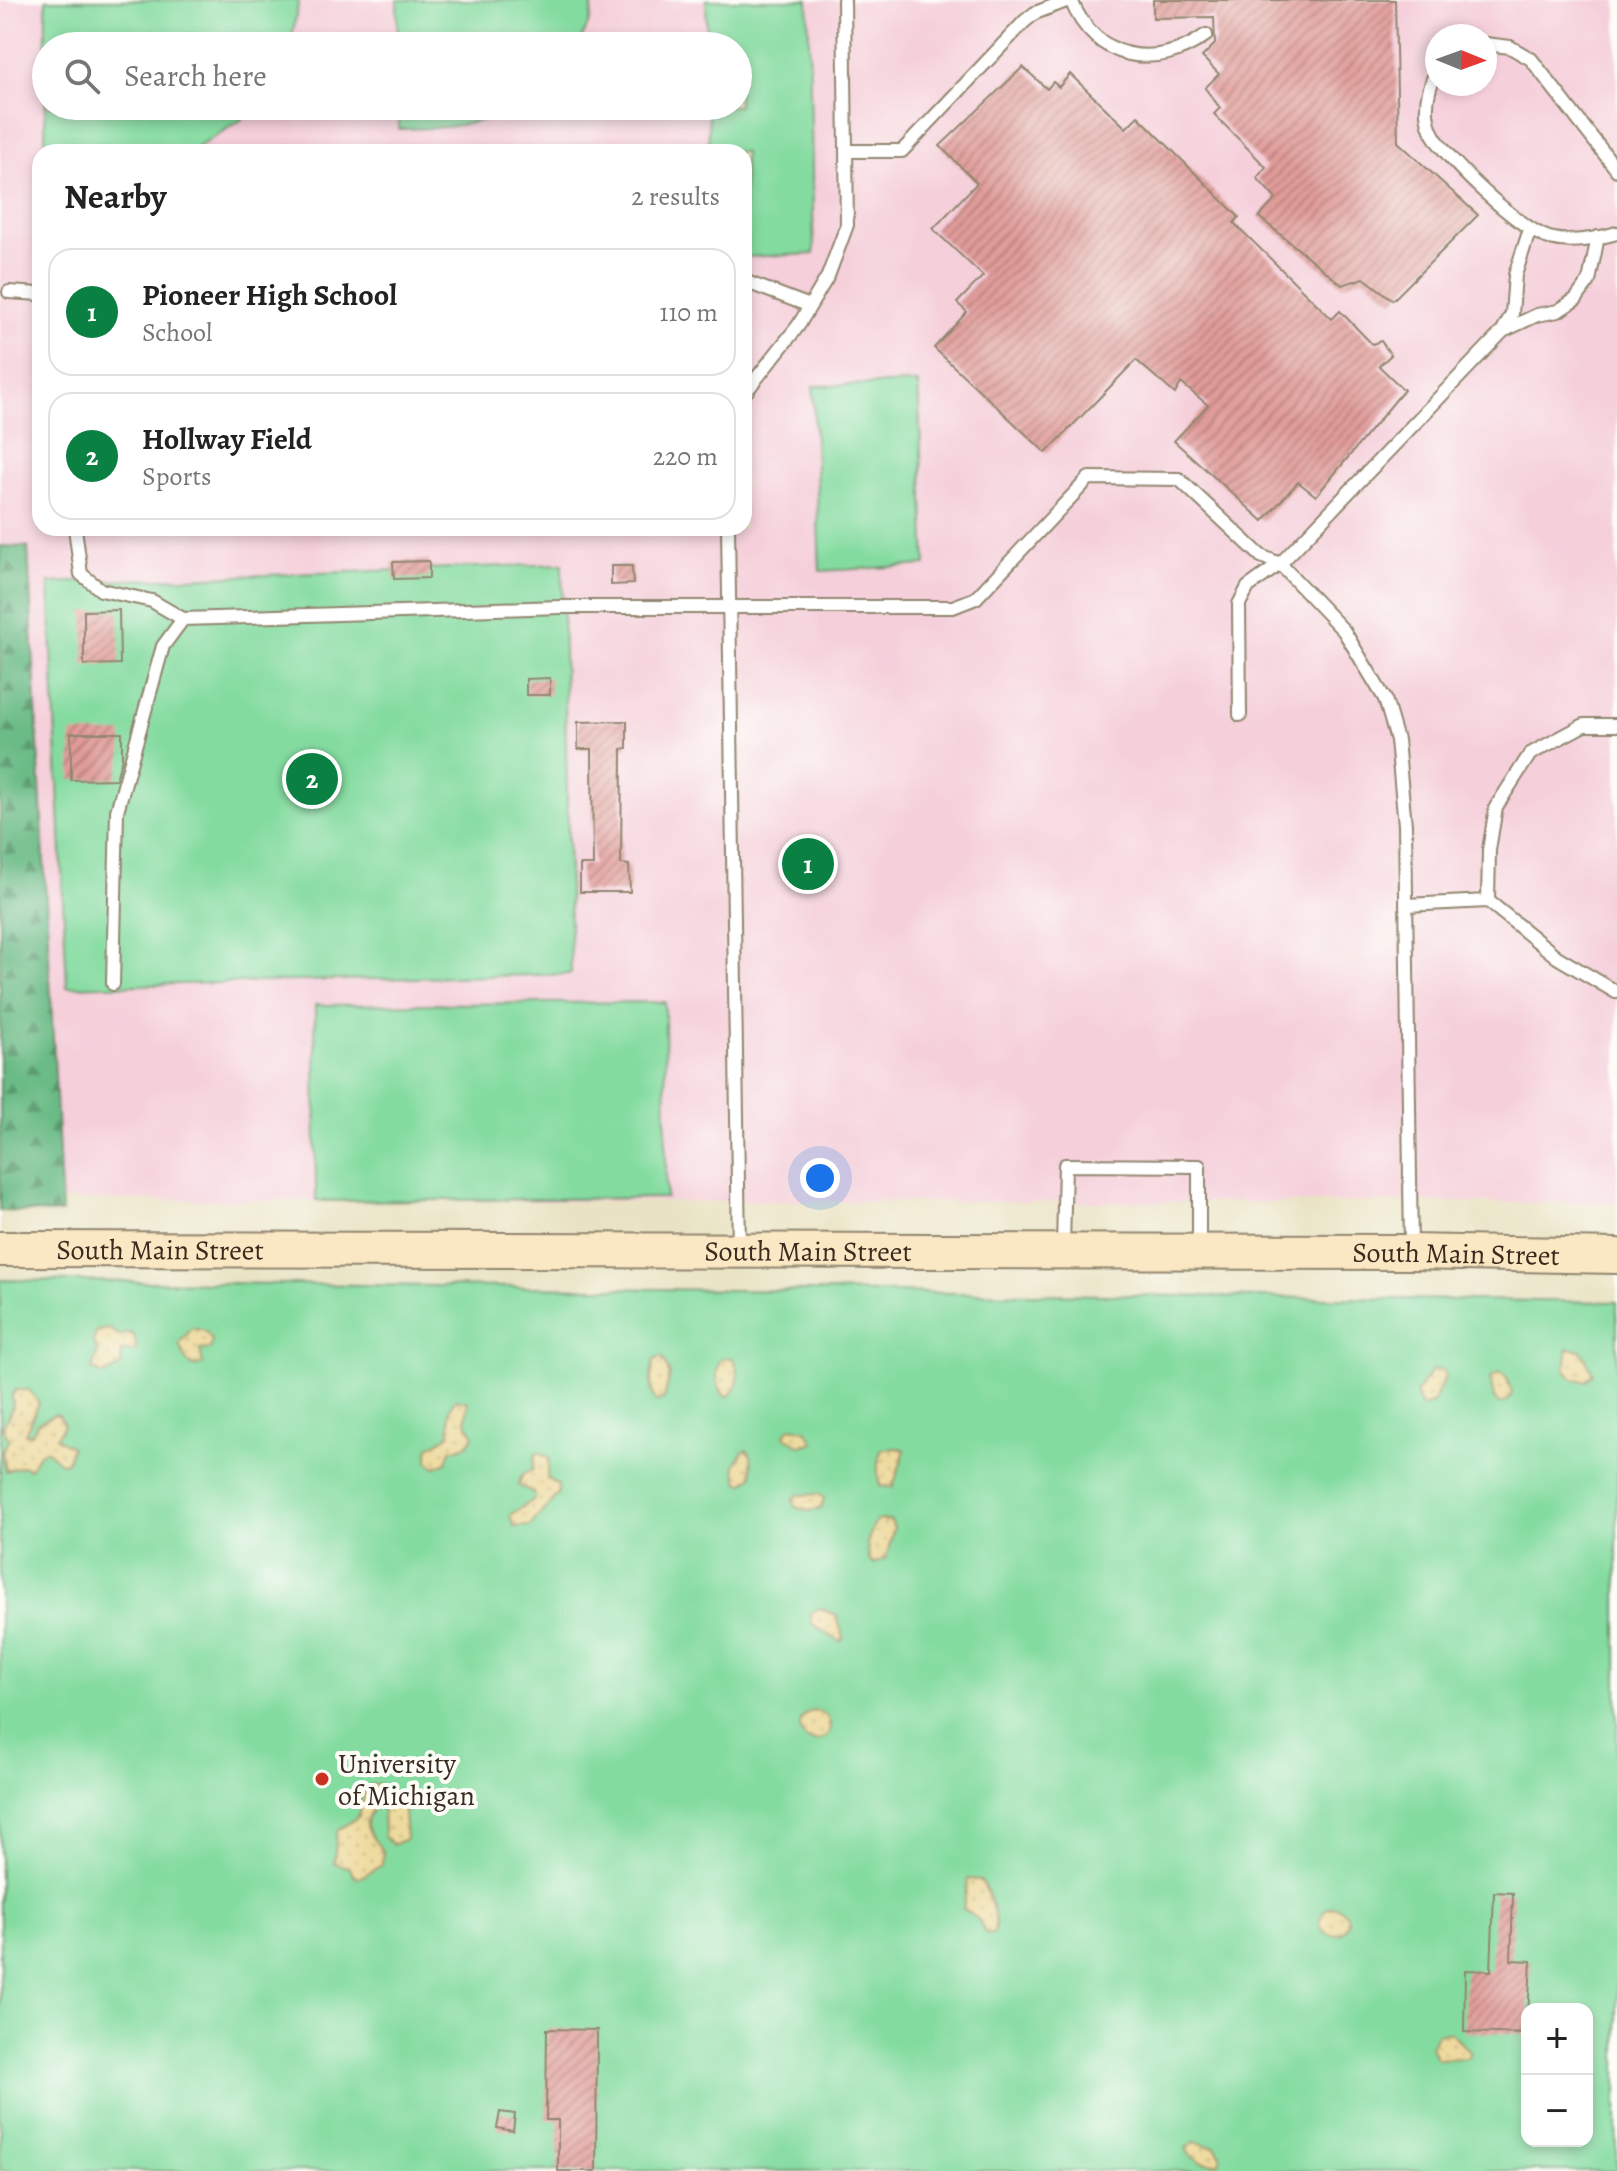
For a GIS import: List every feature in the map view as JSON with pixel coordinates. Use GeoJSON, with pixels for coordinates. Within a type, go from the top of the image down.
{"type":"FeatureCollection","features":[{"type":"Feature","properties":{"kind":"main road","name":"South Main Street"},"geometry":{"type":"LineString","coordinates":[[0,1249],[1199,1251],[1617,1256]]}},
{"type":"Feature","properties":{"kind":"lane"},"geometry":{"type":"LineString","coordinates":[[752,379],[798,326],[828,276],[847,225],[844,0]]}},
{"type":"Feature","properties":{"kind":"lane"},"geometry":{"type":"LineString","coordinates":[[848,151],[902,151],[1025,21],[1035,13],[1070,0],[1077,15],[1096,38],[1133,54],[1165,56],[1179,52],[1206,35]]}},
{"type":"Feature","properties":{"kind":"lane"},"geometry":{"type":"LineString","coordinates":[[1497,45],[1510,47],[1531,59],[1617,170]]}},
{"type":"Feature","properties":{"kind":"lane"},"geometry":{"type":"LineString","coordinates":[[1428,96],[1431,131],[1449,155],[1521,225],[1548,237],[1575,241],[1617,233]]}},
{"type":"Feature","properties":{"kind":"lane"},"geometry":{"type":"LineString","coordinates":[[1240,715],[1239,604],[1248,587],[1280,564],[1502,332],[1512,314],[1515,275],[1530,229]]}},
{"type":"Feature","properties":{"kind":"lane"},"geometry":{"type":"LineString","coordinates":[[1502,332],[1537,315],[1558,311],[1576,299],[1589,281],[1598,237]]}},
{"type":"Feature","properties":{"kind":"lane"},"geometry":{"type":"LineString","coordinates":[[752,284],[810,306]]}},
{"type":"Feature","properties":{"kind":"lane"},"geometry":{"type":"LineString","coordinates":[[9,292],[32,293]]}},
{"type":"Feature","properties":{"kind":"lane"},"geometry":{"type":"LineString","coordinates":[[76,536],[81,574],[101,590],[152,601],[183,619],[561,607],[953,607],[976,598],[1089,478],[1179,479],[1261,556],[1280,564],[1344,631],[1385,699],[1397,740],[1405,825],[1411,1252]]}},
{"type":"Feature","properties":{"kind":"lane"},"geometry":{"type":"LineString","coordinates":[[728,536],[739,1250]]}},
{"type":"Feature","properties":{"kind":"lane"},"geometry":{"type":"LineString","coordinates":[[113,984],[117,811],[163,646],[183,619]]}},
{"type":"Feature","properties":{"kind":"lane"},"geometry":{"type":"LineString","coordinates":[[1488,901],[1489,850],[1496,807],[1530,754],[1584,725],[1617,725]]}},
{"type":"Feature","properties":{"kind":"lane"},"geometry":{"type":"LineString","coordinates":[[1406,905],[1488,901],[1557,957],[1616,992]]}},
{"type":"Feature","properties":{"kind":"lane"},"geometry":{"type":"LineString","coordinates":[[1063,1251],[1065,1165],[1199,1166],[1199,1251]]}},
{"type":"Feature","properties":{"kind":"shaded area"},"geometry":{"type":"Polygon","coordinates":[[[0,0],[1617,0],[1617,1203],[0,1200],[0,0]]]}},
{"type":"Feature","properties":{"kind":"green space"},"geometry":{"type":"Polygon","coordinates":[[[46,0],[299,0],[293,32],[46,32],[46,0]]]}},
{"type":"Feature","properties":{"kind":"green space"},"geometry":{"type":"Polygon","coordinates":[[[397,0],[593,0],[585,32],[398,32],[397,0]]]}},
{"type":"Feature","properties":{"kind":"green space"},"geometry":{"type":"Polygon","coordinates":[[[706,0],[808,0],[814,254],[752,257],[752,144],[709,144],[708,120],[752,120],[752,32],[707,32],[706,0]]]}},
{"type":"Feature","properties":{"kind":"green space"},"geometry":{"type":"Polygon","coordinates":[[[45,120],[241,120],[203,144],[45,144],[45,120]]]}},
{"type":"Feature","properties":{"kind":"green space"},"geometry":{"type":"Polygon","coordinates":[[[399,120],[483,120],[462,125],[399,129],[399,120]]]}},
{"type":"Feature","properties":{"kind":"green space"},"geometry":{"type":"Polygon","coordinates":[[[918,383],[926,565],[820,571],[813,386],[918,383]]]}},
{"type":"Feature","properties":{"kind":"green space"},"geometry":{"type":"Polygon","coordinates":[[[0,546],[28,547],[62,1213],[0,1211],[0,546]]]}},
{"type":"Feature","properties":{"kind":"green space"},"geometry":{"type":"Polygon","coordinates":[[[562,564],[571,974],[67,987],[49,583],[562,564]]]}},
{"type":"Feature","properties":{"kind":"green space"},"geometry":{"type":"Polygon","coordinates":[[[665,1002],[666,1198],[316,1201],[315,1005],[665,1002]]]}},
{"type":"Feature","properties":{"kind":"green space"},"geometry":{"type":"Polygon","coordinates":[[[0,1280],[1617,1302],[1617,2171],[0,2171],[0,1280]]]}},
{"type":"Feature","properties":{"kind":"sand"},"geometry":{"type":"Polygon","coordinates":[[[192,1328],[205,1331],[212,1340],[210,1349],[200,1350],[203,1364],[195,1367],[186,1361],[179,1344],[192,1328]]]}},
{"type":"Feature","properties":{"kind":"sand"},"geometry":{"type":"Polygon","coordinates":[[[110,1329],[118,1336],[134,1335],[137,1348],[134,1352],[122,1351],[121,1366],[104,1375],[92,1369],[98,1352],[93,1341],[97,1331],[110,1329]]]}},
{"type":"Feature","properties":{"kind":"sand"},"geometry":{"type":"Polygon","coordinates":[[[1568,1348],[1581,1350],[1593,1373],[1586,1381],[1573,1379],[1565,1369],[1568,1348]]]}},
{"type":"Feature","properties":{"kind":"sand"},"geometry":{"type":"Polygon","coordinates":[[[662,1357],[670,1374],[664,1399],[656,1401],[651,1387],[652,1370],[654,1360],[662,1357]]]}},
{"type":"Feature","properties":{"kind":"sand"},"geometry":{"type":"Polygon","coordinates":[[[722,1358],[733,1358],[738,1373],[736,1388],[729,1396],[725,1396],[718,1382],[717,1372],[722,1358]]]}},
{"type":"Feature","properties":{"kind":"sand"},"geometry":{"type":"Polygon","coordinates":[[[1432,1370],[1443,1370],[1446,1376],[1432,1404],[1421,1407],[1416,1393],[1432,1370]]]}},
{"type":"Feature","properties":{"kind":"sand"},"geometry":{"type":"Polygon","coordinates":[[[1500,1372],[1507,1378],[1512,1394],[1507,1402],[1499,1404],[1494,1398],[1490,1378],[1500,1372]]]}},
{"type":"Feature","properties":{"kind":"sand"},"geometry":{"type":"Polygon","coordinates":[[[16,1390],[29,1390],[39,1403],[25,1434],[32,1434],[37,1423],[55,1414],[60,1416],[64,1424],[56,1438],[71,1447],[67,1462],[60,1463],[46,1450],[39,1454],[30,1469],[23,1466],[6,1471],[2,1452],[9,1439],[2,1428],[13,1406],[12,1395],[16,1390]]]}},
{"type":"Feature","properties":{"kind":"sand"},"geometry":{"type":"Polygon","coordinates":[[[455,1399],[468,1402],[466,1421],[474,1436],[467,1445],[451,1450],[447,1462],[435,1467],[428,1461],[428,1448],[450,1434],[449,1411],[455,1399]]]}},
{"type":"Feature","properties":{"kind":"sand"},"geometry":{"type":"Polygon","coordinates":[[[790,1427],[806,1430],[814,1442],[801,1446],[784,1436],[790,1427]]]}},
{"type":"Feature","properties":{"kind":"sand"},"geometry":{"type":"Polygon","coordinates":[[[882,1449],[905,1450],[893,1487],[880,1486],[878,1467],[882,1449]]]}},
{"type":"Feature","properties":{"kind":"sand"},"geometry":{"type":"Polygon","coordinates":[[[747,1450],[751,1455],[752,1476],[743,1484],[738,1481],[735,1465],[743,1451],[747,1450]]]}},
{"type":"Feature","properties":{"kind":"sand"},"geometry":{"type":"Polygon","coordinates":[[[539,1453],[549,1458],[547,1479],[558,1485],[558,1494],[530,1526],[514,1527],[510,1515],[535,1499],[534,1493],[518,1485],[523,1474],[533,1470],[535,1455],[539,1453]]]}},
{"type":"Feature","properties":{"kind":"sand"},"geometry":{"type":"Polygon","coordinates":[[[819,1494],[824,1498],[821,1509],[809,1511],[795,1507],[793,1500],[797,1495],[819,1494]]]}},
{"type":"Feature","properties":{"kind":"sand"},"geometry":{"type":"Polygon","coordinates":[[[891,1521],[894,1528],[886,1558],[874,1564],[869,1560],[867,1543],[875,1522],[891,1521]]]}},
{"type":"Feature","properties":{"kind":"sand"},"geometry":{"type":"Polygon","coordinates":[[[820,1608],[836,1615],[844,1638],[840,1642],[811,1623],[811,1613],[820,1608]]]}},
{"type":"Feature","properties":{"kind":"sand"},"geometry":{"type":"Polygon","coordinates":[[[815,1711],[821,1712],[829,1720],[829,1732],[821,1740],[815,1741],[809,1740],[801,1732],[800,1726],[801,1720],[809,1712],[815,1711]]]}},
{"type":"Feature","properties":{"kind":"sand"},"geometry":{"type":"Polygon","coordinates":[[[370,1785],[380,1785],[388,1795],[408,1791],[412,1805],[404,1813],[406,1839],[392,1845],[384,1836],[383,1808],[375,1807],[367,1825],[383,1852],[382,1865],[359,1878],[349,1867],[334,1863],[337,1831],[359,1816],[365,1789],[370,1785]]]}},
{"type":"Feature","properties":{"kind":"sand"},"geometry":{"type":"Polygon","coordinates":[[[968,1879],[980,1880],[987,1891],[994,1914],[994,1934],[985,1933],[979,1920],[963,1909],[968,1879]]]}},
{"type":"Feature","properties":{"kind":"sand"},"geometry":{"type":"Polygon","coordinates":[[[1334,1907],[1344,1911],[1348,1921],[1344,1931],[1334,1935],[1324,1931],[1320,1921],[1324,1911],[1334,1907]]]}},
{"type":"Feature","properties":{"kind":"sand"},"geometry":{"type":"Polygon","coordinates":[[[1438,2033],[1451,2033],[1470,2052],[1467,2058],[1437,2059],[1430,2046],[1438,2033]]]}},
{"type":"Feature","properties":{"kind":"sand"},"geometry":{"type":"Polygon","coordinates":[[[1195,2142],[1215,2147],[1221,2156],[1219,2163],[1205,2163],[1191,2156],[1186,2148],[1195,2142]]]}},
{"type":"Feature","properties":{"kind":"building"},"geometry":{"type":"Polygon","coordinates":[[[1153,0],[1395,0],[1398,142],[1478,215],[1393,300],[1364,278],[1342,285],[1259,217],[1276,199],[1257,178],[1266,167],[1214,114],[1220,108],[1205,88],[1219,74],[1202,57],[1215,44],[1214,17],[1153,18],[1153,0]]]}},
{"type":"Feature","properties":{"kind":"building"},"geometry":{"type":"Polygon","coordinates":[[[1023,67],[1047,89],[1053,82],[1059,87],[1070,74],[1126,128],[1138,116],[1239,217],[1234,223],[1332,319],[1340,311],[1372,344],[1381,341],[1391,355],[1379,366],[1404,390],[1316,496],[1298,482],[1263,521],[1174,441],[1208,405],[1181,383],[1175,394],[1136,360],[1046,453],[934,348],[967,312],[957,303],[983,276],[933,229],[977,183],[940,146],[1023,67]]]}},
{"type":"Feature","properties":{"kind":"building"},"geometry":{"type":"Polygon","coordinates":[[[429,561],[429,578],[394,579],[393,562],[429,561]]]}},
{"type":"Feature","properties":{"kind":"building"},"geometry":{"type":"Polygon","coordinates":[[[611,566],[632,566],[633,584],[611,585],[611,566]]]}},
{"type":"Feature","properties":{"kind":"building"},"geometry":{"type":"Polygon","coordinates":[[[119,610],[120,664],[84,665],[84,611],[119,610]]]}},
{"type":"Feature","properties":{"kind":"building"},"geometry":{"type":"Polygon","coordinates":[[[550,678],[550,695],[526,695],[526,679],[550,678]]]}},
{"type":"Feature","properties":{"kind":"building"},"geometry":{"type":"Polygon","coordinates":[[[627,721],[627,748],[622,749],[621,864],[629,865],[630,892],[580,892],[580,865],[593,865],[592,749],[578,749],[578,722],[627,721]]]}},
{"type":"Feature","properties":{"kind":"building"},"geometry":{"type":"Polygon","coordinates":[[[71,733],[122,733],[122,758],[116,779],[71,780],[71,733]]]}},
{"type":"Feature","properties":{"kind":"building"},"geometry":{"type":"Polygon","coordinates":[[[1494,1892],[1513,1893],[1511,1960],[1531,1961],[1529,2003],[1521,2003],[1521,2034],[1464,2032],[1465,1970],[1491,1971],[1494,1892]]]}},
{"type":"Feature","properties":{"kind":"building"},"geometry":{"type":"Polygon","coordinates":[[[547,2029],[597,2030],[596,2171],[558,2171],[558,2120],[546,2120],[547,2029]]]}},
{"type":"Feature","properties":{"kind":"building"},"geometry":{"type":"Polygon","coordinates":[[[500,2112],[515,2114],[513,2131],[497,2128],[500,2112]]]}},
{"type":"Feature","properties":{"kind":"place","name":"Hollway Field"},"geometry":{"type":"Point","coordinates":[312,779]}},
{"type":"Feature","properties":{"kind":"place","name":"Pioneer High School"},"geometry":{"type":"Point","coordinates":[808,864]}},
{"type":"Feature","properties":{"kind":"place","name":"University of Michigan"},"geometry":{"type":"Point","coordinates":[322,1779]}}]}
